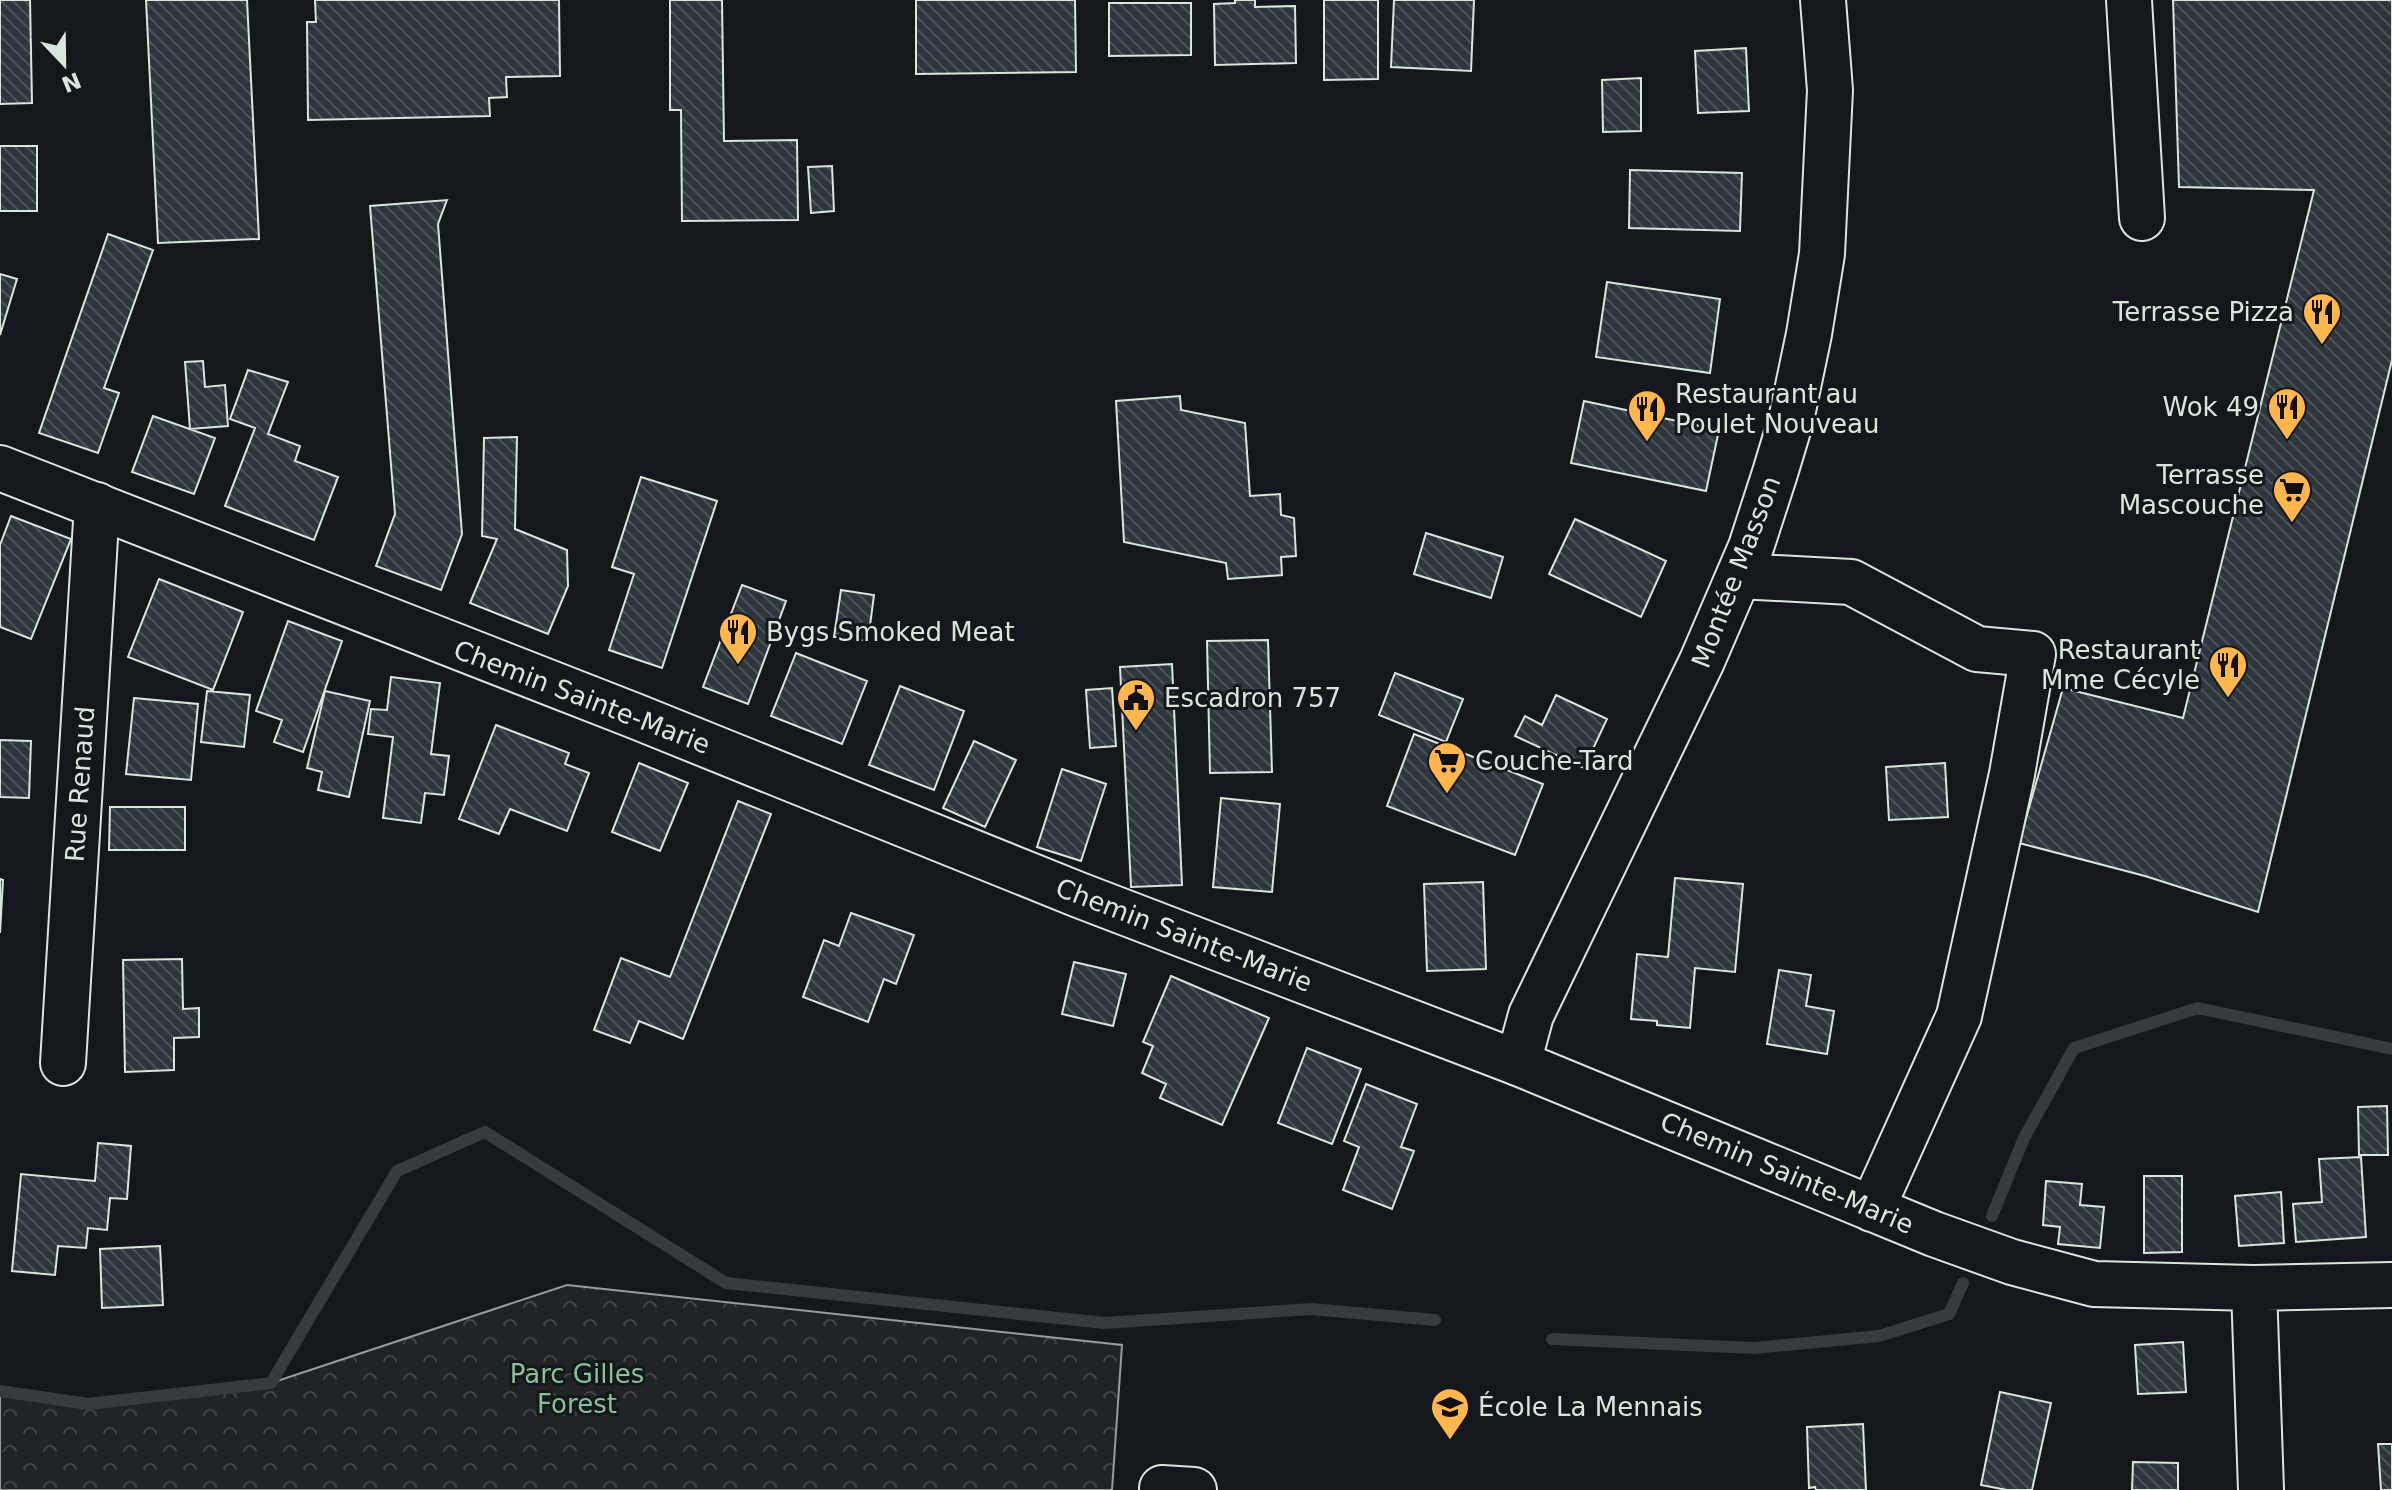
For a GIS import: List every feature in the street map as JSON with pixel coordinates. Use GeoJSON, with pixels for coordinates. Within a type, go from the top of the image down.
{"type":"FeatureCollection","features":[{"type":"Feature","properties":{"kind":"main road","name":"Montée Masson"},"geometry":{"type":"LineString","coordinates":[[1518,1063],[1531,1015],[1680,710],[1739,576],[1768,500],[1791,420],[1822,254],[1830,90],[1823,0]]}},
{"type":"Feature","properties":{"kind":"main road"},"geometry":{"type":"LineString","coordinates":[[2129,0],[2142,218]]}},
{"type":"Feature","properties":{"kind":"main road","name":"Chemin Sainte-Marie"},"geometry":{"type":"LineString","coordinates":[[0,468],[635,716],[1093,900],[1518,1063],[1779,1168],[1872,1209],[2012,1262],[2094,1284],[2254,1288],[2392,1285]]}},
{"type":"Feature","properties":{"kind":"main road","name":"Rue Renaud"},"geometry":{"type":"LineString","coordinates":[[63,1063],[97,505]]}},
{"type":"Feature","properties":{"kind":"main road"},"geometry":{"type":"LineString","coordinates":[[1739,576],[1851,582],[1977,649],[2033,654],[2012,774],[1959,1016],[1872,1209]]}},
{"type":"Feature","properties":{"kind":"main road"},"geometry":{"type":"LineString","coordinates":[[2254,1288],[2261,1490]]}},
{"type":"Feature","properties":{"kind":"green space","name":"Parc Gilles Forest"},"geometry":{"type":"Polygon","coordinates":[[[567,1285],[1122,1345],[1112,1490],[0,1490],[0,1391],[88,1404],[271,1383],[567,1285]]]}},
{"type":"Feature","properties":{"kind":"building"},"geometry":{"type":"Polygon","coordinates":[[[0,0],[30,0],[32,103],[0,104],[0,0]]]}},
{"type":"Feature","properties":{"kind":"building"},"geometry":{"type":"Polygon","coordinates":[[[146,0],[247,0],[259,239],[158,243],[146,0]]]}},
{"type":"Feature","properties":{"kind":"building"},"geometry":{"type":"Polygon","coordinates":[[[315,0],[559,0],[560,76],[506,77],[507,97],[489,98],[490,116],[308,120],[307,22],[316,22],[315,0]]]}},
{"type":"Feature","properties":{"kind":"building"},"geometry":{"type":"Polygon","coordinates":[[[670,0],[722,0],[724,141],[797,140],[798,220],[682,221],[681,110],[670,110],[670,0]]]}},
{"type":"Feature","properties":{"kind":"building"},"geometry":{"type":"Polygon","coordinates":[[[916,0],[1075,0],[1076,72],[916,74],[916,0]]]}},
{"type":"Feature","properties":{"kind":"building"},"geometry":{"type":"Polygon","coordinates":[[[1235,0],[1255,0],[1255,7],[1295,6],[1296,63],[1215,65],[1214,4],[1235,3],[1235,0]]]}},
{"type":"Feature","properties":{"kind":"building"},"geometry":{"type":"Polygon","coordinates":[[[1324,0],[1378,0],[1378,79],[1324,80],[1324,0]]]}},
{"type":"Feature","properties":{"kind":"building"},"geometry":{"type":"Polygon","coordinates":[[[1394,0],[1474,0],[1471,71],[1391,67],[1394,0]]]}},
{"type":"Feature","properties":{"kind":"building","name":"Terrasse Mascouche"},"geometry":{"type":"Polygon","coordinates":[[[2173,0],[2392,0],[2392,360],[2258,912],[2145,876],[2019,843],[2063,688],[2183,718],[2314,190],[2179,187],[2173,0]]]}},
{"type":"Feature","properties":{"kind":"building"},"geometry":{"type":"Polygon","coordinates":[[[1109,3],[1191,3],[1191,55],[1109,56],[1109,3]]]}},
{"type":"Feature","properties":{"kind":"building"},"geometry":{"type":"Polygon","coordinates":[[[1746,48],[1749,111],[1698,113],[1695,51],[1746,48]]]}},
{"type":"Feature","properties":{"kind":"building"},"geometry":{"type":"Polygon","coordinates":[[[1641,78],[1641,131],[1603,132],[1602,80],[1641,78]]]}},
{"type":"Feature","properties":{"kind":"building"},"geometry":{"type":"Polygon","coordinates":[[[0,146],[37,146],[37,211],[0,211],[0,146]]]}},
{"type":"Feature","properties":{"kind":"building"},"geometry":{"type":"Polygon","coordinates":[[[832,166],[834,211],[811,213],[808,167],[832,166]]]}},
{"type":"Feature","properties":{"kind":"building"},"geometry":{"type":"Polygon","coordinates":[[[1630,170],[1742,173],[1740,231],[1629,228],[1630,170]]]}},
{"type":"Feature","properties":{"kind":"building"},"geometry":{"type":"Polygon","coordinates":[[[447,200],[438,224],[462,534],[441,590],[376,566],[395,514],[370,206],[447,200]]]}},
{"type":"Feature","properties":{"kind":"building"},"geometry":{"type":"Polygon","coordinates":[[[108,234],[153,250],[104,388],[119,393],[98,453],[39,433],[108,234]]]}},
{"type":"Feature","properties":{"kind":"building"},"geometry":{"type":"Polygon","coordinates":[[[0,274],[17,279],[0,335],[0,274]]]}},
{"type":"Feature","properties":{"kind":"building"},"geometry":{"type":"Polygon","coordinates":[[[1607,282],[1720,299],[1710,373],[1596,357],[1607,282]]]}},
{"type":"Feature","properties":{"kind":"building"},"geometry":{"type":"Polygon","coordinates":[[[203,361],[205,387],[225,385],[228,426],[190,429],[185,362],[203,361]]]}},
{"type":"Feature","properties":{"kind":"building"},"geometry":{"type":"Polygon","coordinates":[[[248,370],[288,382],[268,434],[300,446],[295,461],[338,477],[314,540],[225,506],[255,428],[230,419],[248,370]]]}},
{"type":"Feature","properties":{"kind":"building"},"geometry":{"type":"Polygon","coordinates":[[[1180,396],[1181,410],[1245,423],[1250,496],[1280,494],[1281,515],[1294,518],[1296,556],[1281,557],[1282,575],[1228,579],[1226,563],[1124,542],[1116,401],[1180,396]]]}},
{"type":"Feature","properties":{"kind":"building"},"geometry":{"type":"Polygon","coordinates":[[[1584,401],[1719,430],[1706,491],[1571,463],[1584,401]]]}},
{"type":"Feature","properties":{"kind":"building"},"geometry":{"type":"Polygon","coordinates":[[[153,416],[215,438],[194,494],[132,472],[153,416]]]}},
{"type":"Feature","properties":{"kind":"building"},"geometry":{"type":"Polygon","coordinates":[[[517,437],[515,529],[567,550],[568,586],[548,634],[470,603],[497,539],[482,536],[484,438],[517,437]]]}},
{"type":"Feature","properties":{"kind":"building"},"geometry":{"type":"Polygon","coordinates":[[[641,477],[717,501],[662,668],[609,650],[634,574],[612,567],[641,477]]]}},
{"type":"Feature","properties":{"kind":"building"},"geometry":{"type":"Polygon","coordinates":[[[11,516],[71,539],[31,639],[0,627],[0,545],[11,516]]]}},
{"type":"Feature","properties":{"kind":"building"},"geometry":{"type":"Polygon","coordinates":[[[1575,519],[1666,561],[1641,617],[1549,574],[1575,519]]]}},
{"type":"Feature","properties":{"kind":"building"},"geometry":{"type":"Polygon","coordinates":[[[1426,533],[1503,557],[1491,598],[1414,574],[1426,533]]]}},
{"type":"Feature","properties":{"kind":"building"},"geometry":{"type":"Polygon","coordinates":[[[159,579],[243,612],[213,690],[128,657],[159,579]]]}},
{"type":"Feature","properties":{"kind":"building"},"geometry":{"type":"Polygon","coordinates":[[[742,585],[786,601],[748,704],[703,687],[742,585]]]}},
{"type":"Feature","properties":{"kind":"building"},"geometry":{"type":"Polygon","coordinates":[[[841,590],[874,595],[868,641],[834,637],[841,590]]]}},
{"type":"Feature","properties":{"kind":"building"},"geometry":{"type":"Polygon","coordinates":[[[288,621],[342,641],[303,752],[274,742],[282,720],[256,711],[288,621]]]}},
{"type":"Feature","properties":{"kind":"building"},"geometry":{"type":"Polygon","coordinates":[[[1268,640],[1272,772],[1210,773],[1207,641],[1268,640]]]}},
{"type":"Feature","properties":{"kind":"building"},"geometry":{"type":"Polygon","coordinates":[[[796,653],[867,681],[842,744],[771,716],[796,653]]]}},
{"type":"Feature","properties":{"kind":"building"},"geometry":{"type":"Polygon","coordinates":[[[1172,664],[1182,885],[1131,887],[1120,667],[1172,664]]]}},
{"type":"Feature","properties":{"kind":"building"},"geometry":{"type":"Polygon","coordinates":[[[1395,673],[1463,699],[1446,742],[1379,715],[1395,673]]]}},
{"type":"Feature","properties":{"kind":"building"},"geometry":{"type":"Polygon","coordinates":[[[391,677],[440,683],[431,754],[449,756],[444,795],[425,793],[421,823],[383,818],[393,737],[368,734],[371,709],[387,710],[391,677]]]}},
{"type":"Feature","properties":{"kind":"building"},"geometry":{"type":"Polygon","coordinates":[[[900,686],[964,711],[934,790],[869,765],[900,686]]]}},
{"type":"Feature","properties":{"kind":"building"},"geometry":{"type":"Polygon","coordinates":[[[1112,688],[1116,746],[1090,748],[1086,690],[1112,688]]]}},
{"type":"Feature","properties":{"kind":"building"},"geometry":{"type":"Polygon","coordinates":[[[207,691],[250,695],[244,747],[201,742],[207,691]]]}},
{"type":"Feature","properties":{"kind":"building"},"geometry":{"type":"Polygon","coordinates":[[[325,691],[370,701],[349,797],[318,790],[322,772],[307,768],[325,691]]]}},
{"type":"Feature","properties":{"kind":"building"},"geometry":{"type":"Polygon","coordinates":[[[1556,695],[1607,719],[1584,768],[1515,736],[1525,716],[1542,725],[1556,695]]]}},
{"type":"Feature","properties":{"kind":"building"},"geometry":{"type":"Polygon","coordinates":[[[134,698],[198,704],[191,780],[126,774],[134,698]]]}},
{"type":"Feature","properties":{"kind":"building"},"geometry":{"type":"Polygon","coordinates":[[[496,725],[569,753],[565,764],[589,773],[567,831],[510,809],[499,834],[459,819],[496,725]]]}},
{"type":"Feature","properties":{"kind":"building"},"geometry":{"type":"Polygon","coordinates":[[[1414,734],[1543,784],[1515,855],[1387,806],[1414,734]]]}},
{"type":"Feature","properties":{"kind":"building"},"geometry":{"type":"Polygon","coordinates":[[[0,740],[31,741],[29,798],[0,797],[0,740]]]}},
{"type":"Feature","properties":{"kind":"building"},"geometry":{"type":"Polygon","coordinates":[[[974,741],[1016,760],[985,827],[943,808],[974,741]]]}},
{"type":"Feature","properties":{"kind":"building"},"geometry":{"type":"Polygon","coordinates":[[[639,763],[688,783],[660,851],[612,832],[639,763]]]}},
{"type":"Feature","properties":{"kind":"building"},"geometry":{"type":"Polygon","coordinates":[[[1945,763],[1948,817],[1889,820],[1886,767],[1945,763]]]}},
{"type":"Feature","properties":{"kind":"building"},"geometry":{"type":"Polygon","coordinates":[[[1062,769],[1106,784],[1081,861],[1037,847],[1062,769]]]}},
{"type":"Feature","properties":{"kind":"building"},"geometry":{"type":"Polygon","coordinates":[[[1221,798],[1280,804],[1272,892],[1213,887],[1221,798]]]}},
{"type":"Feature","properties":{"kind":"building"},"geometry":{"type":"Polygon","coordinates":[[[738,801],[771,814],[683,1039],[639,1021],[630,1043],[594,1030],[621,958],[670,977],[738,801]]]}},
{"type":"Feature","properties":{"kind":"building"},"geometry":{"type":"Polygon","coordinates":[[[110,807],[185,807],[185,850],[109,850],[110,807]]]}},
{"type":"Feature","properties":{"kind":"building"},"geometry":{"type":"Polygon","coordinates":[[[1675,878],[1743,884],[1735,972],[1695,968],[1690,1028],[1631,1019],[1637,954],[1668,957],[1675,878]]]}},
{"type":"Feature","properties":{"kind":"building"},"geometry":{"type":"Polygon","coordinates":[[[0,879],[3,880],[0,933],[0,879]]]}},
{"type":"Feature","properties":{"kind":"building"},"geometry":{"type":"Polygon","coordinates":[[[1483,882],[1486,969],[1427,971],[1424,884],[1483,882]]]}},
{"type":"Feature","properties":{"kind":"building"},"geometry":{"type":"Polygon","coordinates":[[[851,913],[914,935],[896,984],[884,979],[868,1022],[803,997],[824,940],[839,946],[851,913]]]}},
{"type":"Feature","properties":{"kind":"building"},"geometry":{"type":"Polygon","coordinates":[[[182,959],[183,1009],[199,1008],[199,1037],[174,1038],[174,1070],[125,1072],[123,960],[182,959]]]}},
{"type":"Feature","properties":{"kind":"building"},"geometry":{"type":"Polygon","coordinates":[[[1074,962],[1126,974],[1113,1026],[1062,1014],[1074,962]]]}},
{"type":"Feature","properties":{"kind":"building"},"geometry":{"type":"Polygon","coordinates":[[[1779,970],[1811,975],[1806,1006],[1834,1011],[1827,1054],[1767,1044],[1779,970]]]}},
{"type":"Feature","properties":{"kind":"building"},"geometry":{"type":"Polygon","coordinates":[[[1171,976],[1269,1018],[1222,1125],[1160,1098],[1166,1084],[1142,1073],[1153,1046],[1143,1042],[1171,976]]]}},
{"type":"Feature","properties":{"kind":"building"},"geometry":{"type":"Polygon","coordinates":[[[1307,1048],[1361,1069],[1332,1144],[1278,1123],[1307,1048]]]}},
{"type":"Feature","properties":{"kind":"building"},"geometry":{"type":"Polygon","coordinates":[[[1366,1084],[1417,1104],[1401,1147],[1414,1151],[1392,1209],[1343,1190],[1359,1147],[1344,1141],[1366,1084]]]}},
{"type":"Feature","properties":{"kind":"building"},"geometry":{"type":"Polygon","coordinates":[[[2387,1106],[2388,1155],[2359,1155],[2358,1107],[2387,1106]]]}},
{"type":"Feature","properties":{"kind":"building"},"geometry":{"type":"Polygon","coordinates":[[[98,1143],[131,1146],[127,1199],[110,1198],[107,1230],[88,1228],[86,1248],[58,1246],[55,1275],[12,1271],[21,1174],[95,1181],[98,1143]]]}},
{"type":"Feature","properties":{"kind":"building"},"geometry":{"type":"Polygon","coordinates":[[[2361,1157],[2366,1237],[2296,1242],[2293,1204],[2322,1202],[2319,1159],[2361,1157]]]}},
{"type":"Feature","properties":{"kind":"building"},"geometry":{"type":"Polygon","coordinates":[[[2144,1176],[2182,1176],[2182,1252],[2144,1253],[2144,1176]]]}},
{"type":"Feature","properties":{"kind":"building"},"geometry":{"type":"Polygon","coordinates":[[[2046,1181],[2082,1184],[2080,1205],[2104,1207],[2100,1248],[2058,1244],[2060,1227],[2043,1225],[2046,1181]]]}},
{"type":"Feature","properties":{"kind":"building"},"geometry":{"type":"Polygon","coordinates":[[[2281,1192],[2284,1243],[2239,1246],[2235,1196],[2281,1192]]]}},
{"type":"Feature","properties":{"kind":"building"},"geometry":{"type":"Polygon","coordinates":[[[160,1246],[163,1305],[102,1308],[100,1249],[160,1246]]]}},
{"type":"Feature","properties":{"kind":"building"},"geometry":{"type":"Polygon","coordinates":[[[2183,1342],[2186,1392],[2138,1394],[2135,1345],[2183,1342]]]}},
{"type":"Feature","properties":{"kind":"building"},"geometry":{"type":"Polygon","coordinates":[[[2000,1392],[2051,1403],[2032,1490],[2007,1490],[1981,1485],[2000,1392]]]}},
{"type":"Feature","properties":{"kind":"building"},"geometry":{"type":"Polygon","coordinates":[[[1863,1424],[1866,1490],[1809,1488],[1807,1427],[1863,1424]]]}},
{"type":"Feature","properties":{"kind":"building"},"geometry":{"type":"Polygon","coordinates":[[[2378,1444],[2392,1444],[2392,1490],[2381,1490],[2378,1444]]]}},
{"type":"Feature","properties":{"kind":"building"},"geometry":{"type":"Polygon","coordinates":[[[2133,1462],[2178,1463],[2178,1490],[2132,1490],[2133,1462]]]}},
{"type":"Feature","properties":{"kind":"waterway"},"geometry":{"type":"LineString","coordinates":[[1992,1216],[2024,1138],[2074,1048],[2198,1008],[2392,1049]]}},
{"type":"Feature","properties":{"kind":"waterway"},"geometry":{"type":"LineString","coordinates":[[0,1391],[88,1404],[271,1383],[397,1171],[485,1132],[726,1283],[1105,1323],[1311,1309],[1435,1320]]}},
{"type":"Feature","properties":{"kind":"waterway"},"geometry":{"type":"LineString","coordinates":[[1552,1339],[1754,1348],[1879,1336],[1949,1314],[1963,1283]]}},
{"type":"Feature","properties":{"kind":"place","name":"Terrasse Pizza"},"geometry":{"type":"Point","coordinates":[2322,346]}},
{"type":"Feature","properties":{"kind":"place","name":"Wok 49"},"geometry":{"type":"Point","coordinates":[2287,441]}},
{"type":"Feature","properties":{"kind":"place","name":"Restaurant au Poulet Nouveau"},"geometry":{"type":"Point","coordinates":[1647,443]}},
{"type":"Feature","properties":{"kind":"place","name":"Terrasse Mascouche"},"geometry":{"type":"Point","coordinates":[2292,524]}},
{"type":"Feature","properties":{"kind":"place","name":"Bygs Smoked Meat"},"geometry":{"type":"Point","coordinates":[738,666]}},
{"type":"Feature","properties":{"kind":"place","name":"Restaurant Mme Cécyle"},"geometry":{"type":"Point","coordinates":[2228,699]}},
{"type":"Feature","properties":{"kind":"place","name":"Escadron 757"},"geometry":{"type":"Point","coordinates":[1136,732]}},
{"type":"Feature","properties":{"kind":"place","name":"Couche-Tard"},"geometry":{"type":"Point","coordinates":[1447,795]}},
{"type":"Feature","properties":{"kind":"place","name":"École La Mennais"},"geometry":{"type":"Point","coordinates":[1450,1441]}}]}
